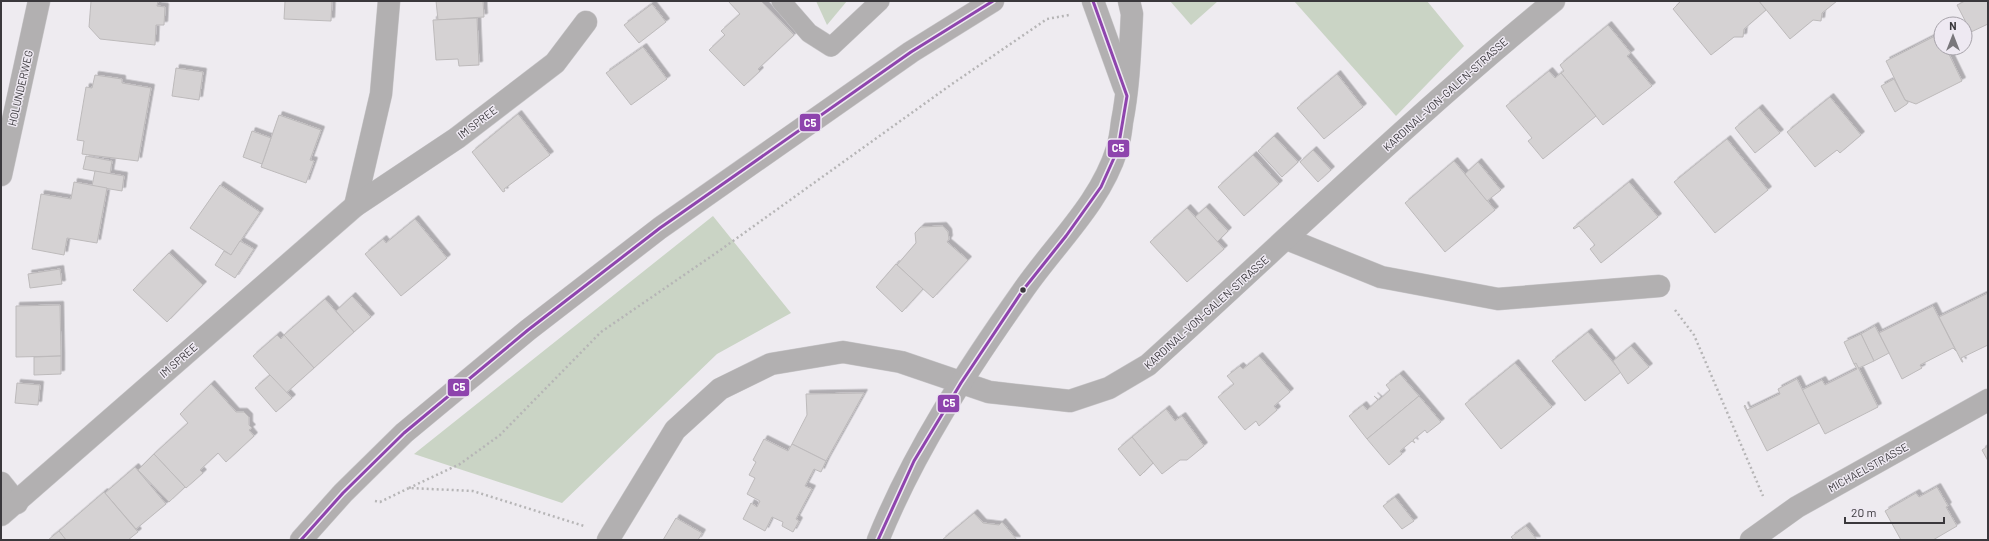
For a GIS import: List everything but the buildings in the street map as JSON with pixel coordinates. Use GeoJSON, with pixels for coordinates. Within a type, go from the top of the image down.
{"type":"FeatureCollection","features":[{"type":"Feature","properties":{"kind":"main road"},"geometry":{"type":"LineString","coordinates":[[301,540],[343,493],[404,432],[528,330],[660,228],[911,52],[992,1]]}},
{"type":"Feature","properties":{"kind":"street","name":"HOLUNDERWEG"},"geometry":{"type":"LineString","coordinates":[[1,175],[39,1]]}},
{"type":"Feature","properties":{"kind":"street"},"geometry":{"type":"LineString","coordinates":[[355,206],[381,94],[389,1]]}},
{"type":"Feature","properties":{"kind":"street"},"geometry":{"type":"LineString","coordinates":[[1093,1],[1127,96]]}},
{"type":"Feature","properties":{"kind":"street"},"geometry":{"type":"LineString","coordinates":[[878,540],[914,461],[961,383],[1023,290],[1066,236],[1101,187],[1118,149],[1127,96],[1132,14],[1129,1]]}},
{"type":"Feature","properties":{"kind":"street","name":"KARDINAL-VON-GALEN-STRASSE"},"geometry":{"type":"LineString","coordinates":[[609,537],[675,430],[720,389],[771,364],[843,352],[901,362],[989,392],[1070,401],[1109,388],[1148,365],[1287,239],[1393,140],[1554,1]]}},
{"type":"Feature","properties":{"kind":"street","name":"IM SPREE"},"geometry":{"type":"LineString","coordinates":[[9,509],[355,206],[457,138],[555,63],[586,22]]}},
{"type":"Feature","properties":{"kind":"street"},"geometry":{"type":"LineString","coordinates":[[1287,239],[1381,277],[1498,299],[1659,286]]}},
{"type":"Feature","properties":{"kind":"street","name":"MICHAELSTRASSE"},"geometry":{"type":"LineString","coordinates":[[1751,540],[1797,507],[1988,400]]}},
{"type":"Feature","properties":{"kind":"street"},"geometry":{"type":"LineString","coordinates":[[1,483],[9,509]]}},
{"type":"Feature","properties":{"kind":"lane"},"geometry":{"type":"LineString","coordinates":[[782,1],[810,33],[831,47],[880,1]]}},
{"type":"Feature","properties":{"kind":"path"},"geometry":{"type":"LineString","coordinates":[[343,493],[359,501],[380,502],[460,464],[500,435],[601,332],[620,318],[719,251],[952,84],[1047,19],[1066,16],[1093,1]]}},
{"type":"Feature","properties":{"kind":"path"},"geometry":{"type":"LineString","coordinates":[[1659,286],[1694,335],[1774,523]]}},
{"type":"Feature","properties":{"kind":"path"},"geometry":{"type":"LineString","coordinates":[[409,488],[473,491],[609,537]]}},
{"type":"Feature","properties":{"kind":"green space"},"geometry":{"type":"Polygon","coordinates":[[[816,1],[847,1],[827,25],[816,1]]]}},
{"type":"Feature","properties":{"kind":"green space"},"geometry":{"type":"Polygon","coordinates":[[[1170,1],[1218,1],[1191,25],[1170,1]]]}},
{"type":"Feature","properties":{"kind":"green space"},"geometry":{"type":"Polygon","coordinates":[[[1294,1],[1427,1],[1464,46],[1396,116],[1294,1]]]}},
{"type":"Feature","properties":{"kind":"green space"},"geometry":{"type":"Polygon","coordinates":[[[713,216],[791,313],[717,354],[562,503],[414,454],[713,216]]]}},
{"type":"Feature","properties":{"kind":"transit line","name":"C5"},"geometry":{"type":"LineString","coordinates":[[301,540],[343,493],[404,433],[528,330],[660,228],[911,52],[993,1]]}},
{"type":"Feature","properties":{"kind":"transit line","name":"C5"},"geometry":{"type":"LineString","coordinates":[[878,540],[914,461],[961,383],[1023,290],[1066,236],[1101,187],[1118,149],[1127,96],[1093,1]]}}]}
